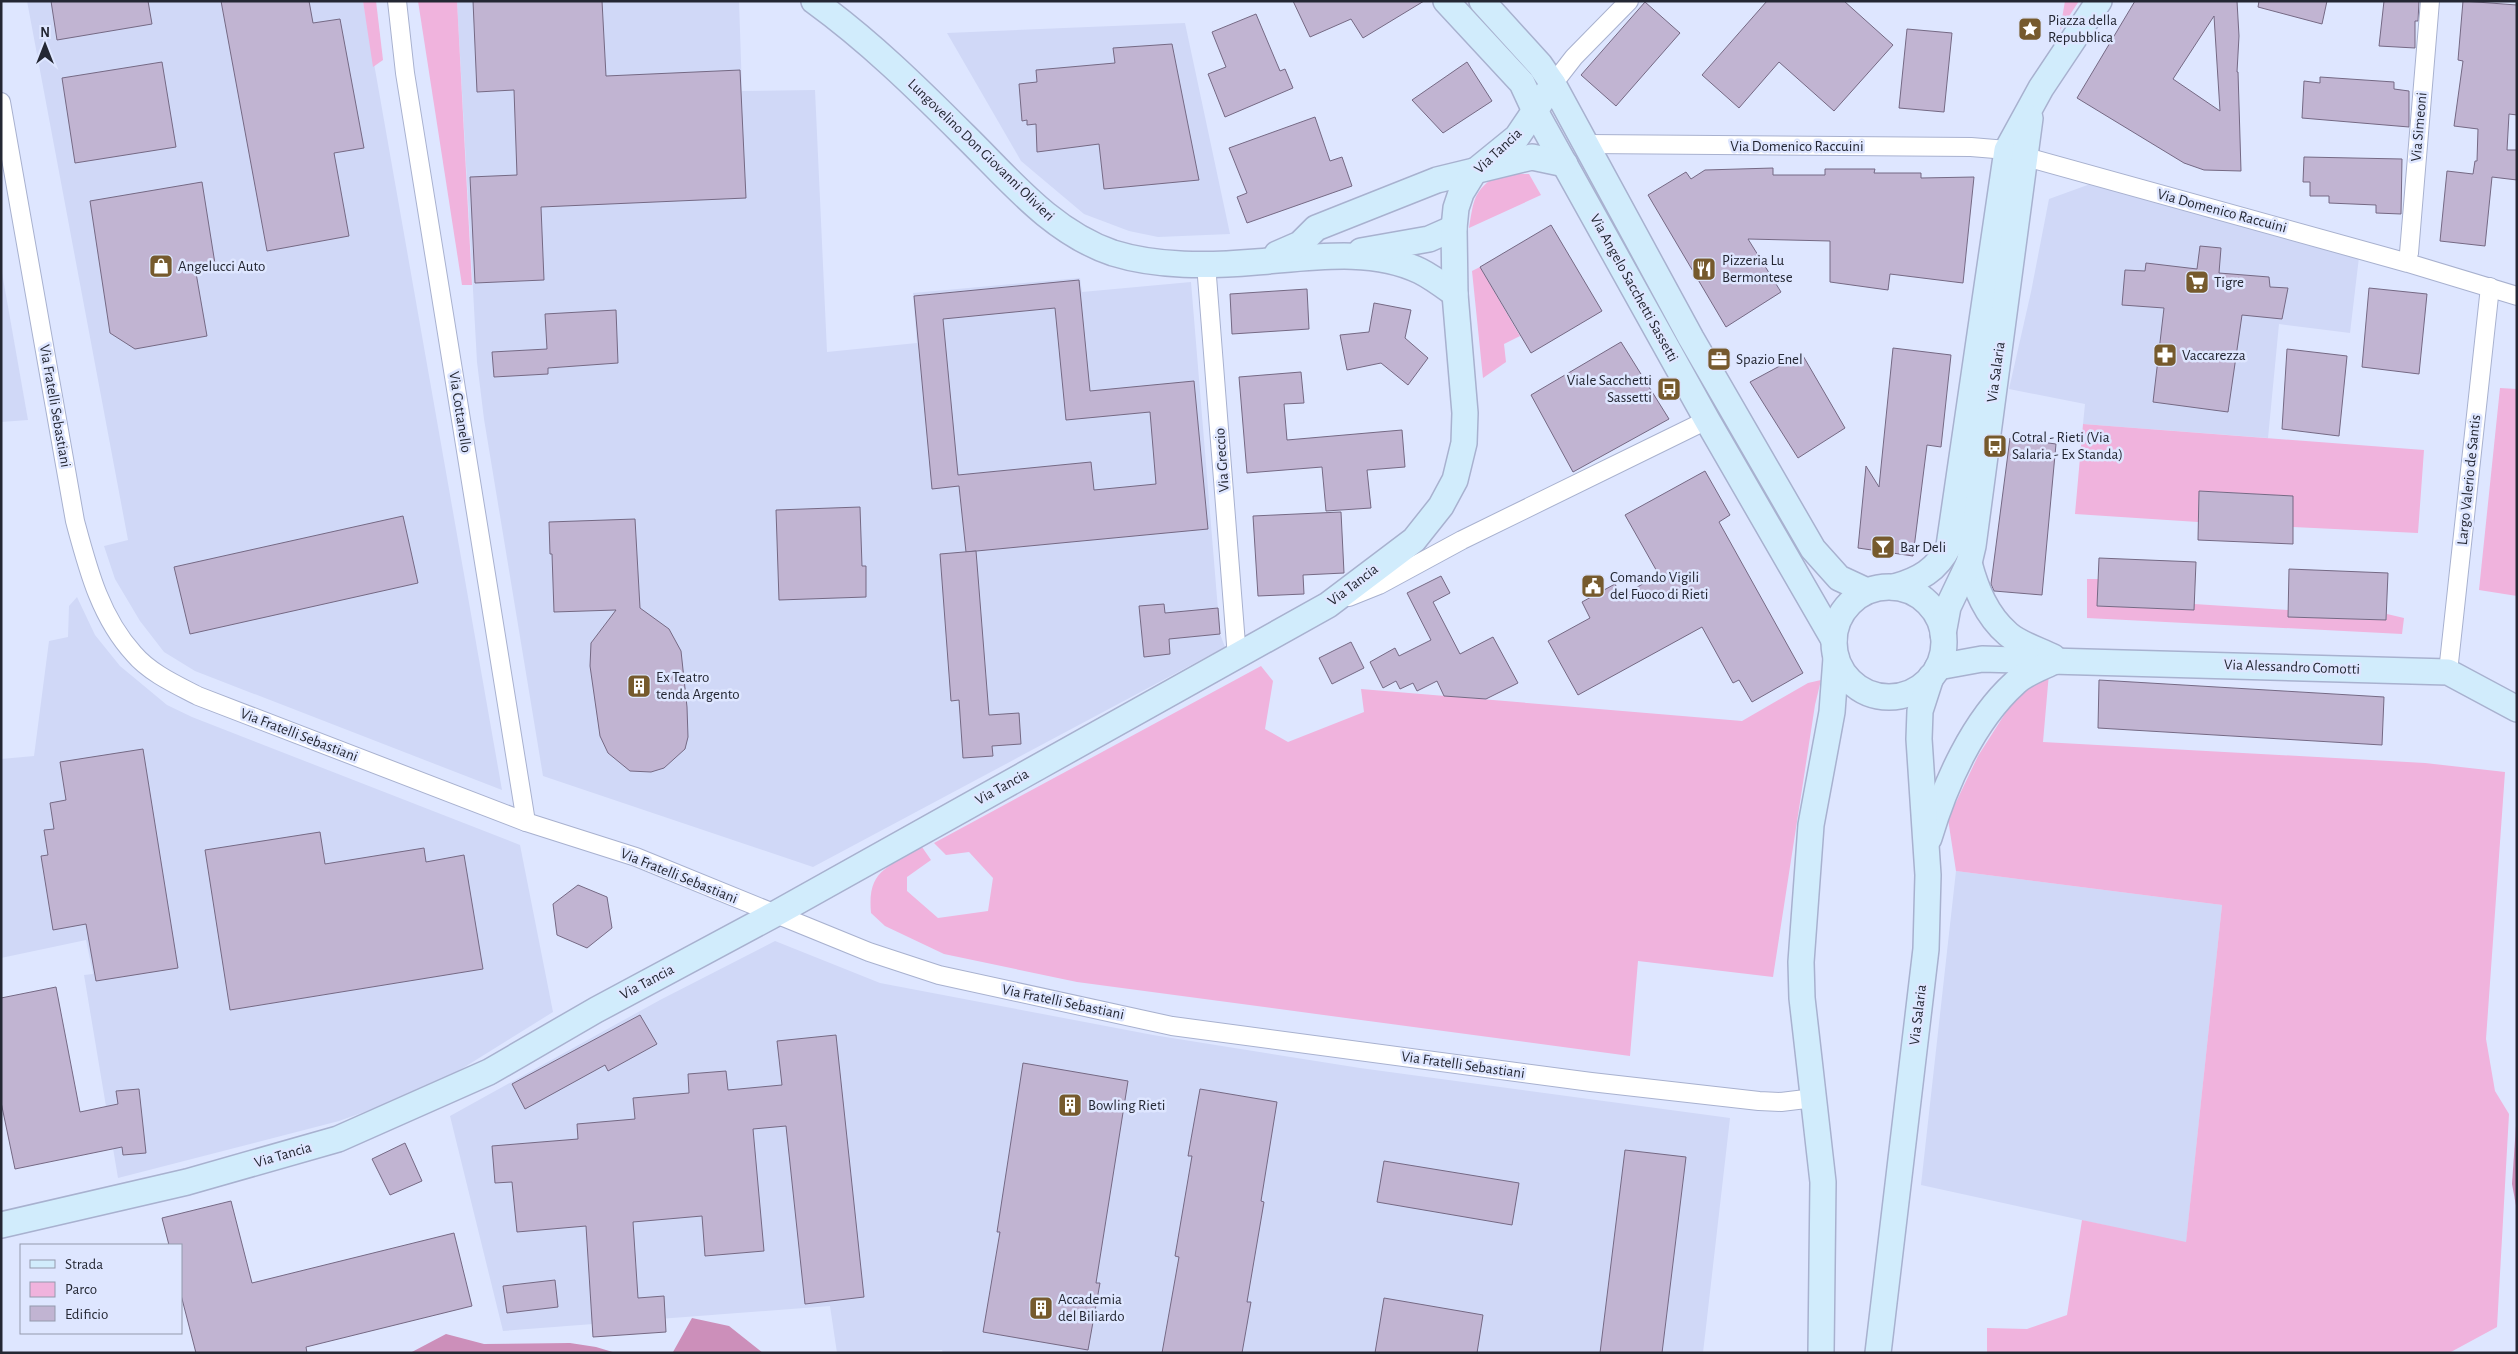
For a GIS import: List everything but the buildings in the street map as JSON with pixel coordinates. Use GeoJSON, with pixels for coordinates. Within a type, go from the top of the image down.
{"type":"FeatureCollection","features":[{"type":"Feature","properties":{"kind":"main road","name":"Lungovelino Don Giovanni Olivieri"},"geometry":{"type":"LineString","coordinates":[[814,1],[895,67],[1051,221],[1085,240],[1112,252],[1164,263],[1256,262],[1306,256],[1342,256],[1387,261],[1419,270],[1455,294]]}},
{"type":"Feature","properties":{"kind":"main road","name":"Via Angelo Sacchetti Sassetti"},"geometry":{"type":"LineString","coordinates":[[1446,1],[1522,83],[1535,111],[1835,649]]}},
{"type":"Feature","properties":{"kind":"main road","name":"Via Angelo Sacchetti Sassetti"},"geometry":{"type":"LineString","coordinates":[[1482,1],[1534,58],[1553,84],[1690,338],[1812,549],[1839,578],[1867,591]]}},
{"type":"Feature","properties":{"kind":"main road","name":"Via Salaria"},"geometry":{"type":"LineString","coordinates":[[1894,587],[1915,581],[1931,571],[1943,559],[1949,546],[2016,153],[2031,105],[2099,1]]}},
{"type":"Feature","properties":{"kind":"main road","name":"Via Tancia"},"geometry":{"type":"LineString","coordinates":[[1,1225],[187,1182],[338,1139],[489,1072],[596,1010],[775,914],[1328,605],[1414,540],[1440,506],[1455,480],[1464,443],[1465,412],[1455,294],[1454,228],[1461,193],[1474,172],[1517,137],[1553,84]]}},
{"type":"Feature","properties":{"kind":"main road","name":"Via Salaria"},"geometry":{"type":"LineString","coordinates":[[1944,634],[1948,607],[1969,563],[1976,526],[2016,153]]}},
{"type":"Feature","properties":{"kind":"main road","name":"Lungovelino Don Giovanni Olivieri"},"geometry":{"type":"LineString","coordinates":[[1256,262],[1300,244],[1316,228],[1423,185],[1532,157],[1565,164]]}},
{"type":"Feature","properties":{"kind":"main road","name":"Lungovelino Don Giovanni Olivieri"},"geometry":{"type":"LineString","coordinates":[[1342,256],[1429,239],[1454,228]]}},
{"type":"Feature","properties":{"kind":"main road"},"geometry":{"type":"LineString","coordinates":[[1969,563],[1976,588],[1992,616],[2008,635],[2057,660]]}},
{"type":"Feature","properties":{"kind":"main road"},"geometry":{"type":"LineString","coordinates":[[1821,1353],[1823,1207],[1814,1098],[1802,998],[1802,928],[1811,825],[1833,702],[1835,649],[1836,625],[1843,611],[1854,599],[1867,591],[1894,587],[1908,590],[1922,597],[1932,608],[1944,634],[1944,645],[1935,672],[1919,688],[1903,695],[1886,696],[1870,693],[1855,686],[1844,673],[1835,649]]}},
{"type":"Feature","properties":{"kind":"main road","name":"Via Alessandro Comotti"},"geometry":{"type":"LineString","coordinates":[[1935,672],[1982,659],[2448,672],[2517,709]]}},
{"type":"Feature","properties":{"kind":"main road"},"geometry":{"type":"LineString","coordinates":[[1926,850],[1950,778],[1992,708],[2016,681],[2057,660]]}},
{"type":"Feature","properties":{"kind":"main road","name":"Via Salaria"},"geometry":{"type":"LineString","coordinates":[[1878,1353],[1926,949],[1928,914],[1926,850],[1919,738],[1920,711],[1935,672]]}},
{"type":"Feature","properties":{"kind":"street","name":"Via Cottanello"},"geometry":{"type":"LineString","coordinates":[[398,1],[407,83],[526,822]]}},
{"type":"Feature","properties":{"kind":"street","name":"Via Tancia"},"geometry":{"type":"LineString","coordinates":[[1553,84],[1574,57],[1629,1]]}},
{"type":"Feature","properties":{"kind":"street","name":"Via Simeoni"},"geometry":{"type":"LineString","coordinates":[[2415,255],[2430,1]]}},
{"type":"Feature","properties":{"kind":"street","name":"Via Fratelli Sebastiani"},"geometry":{"type":"LineString","coordinates":[[1,102],[75,521],[90,579],[111,623],[134,656],[168,680],[198,696],[526,822],[636,857],[869,952],[939,975],[1172,1026],[1591,1082],[1759,1101],[1781,1102],[1814,1098]]}},
{"type":"Feature","properties":{"kind":"street","name":"Via Domenico Raccuini"},"geometry":{"type":"LineString","coordinates":[[1587,144],[1971,147],[2016,153],[2415,255],[2490,287],[2517,296]]}},
{"type":"Feature","properties":{"kind":"street","name":"Via Greccio"},"geometry":{"type":"LineString","coordinates":[[1206,264],[1237,657]]}},
{"type":"Feature","properties":{"kind":"street","name":"Largo Valerio de Santis"},"geometry":{"type":"LineString","coordinates":[[2448,672],[2490,287]]}},
{"type":"Feature","properties":{"kind":"street"},"geometry":{"type":"LineString","coordinates":[[1328,605],[1379,585],[1462,540],[1707,420]]}},
{"type":"Feature","properties":{"kind":"shaded area"},"geometry":{"type":"Polygon","coordinates":[[[27,1],[363,1],[502,790],[195,671],[164,652],[140,621],[115,579],[104,546],[128,540],[27,1]]]}},
{"type":"Feature","properties":{"kind":"shaded area"},"geometry":{"type":"Polygon","coordinates":[[[457,1],[739,1],[742,91],[815,90],[827,352],[917,343],[913,293],[1080,278],[1082,292],[1191,282],[1220,634],[1225,647],[813,867],[543,776],[484,419],[477,362],[457,1]]]}},
{"type":"Feature","properties":{"kind":"shaded area"},"geometry":{"type":"Polygon","coordinates":[[[1185,23],[1230,234],[1158,237],[1129,231],[1084,214],[1021,161],[947,33],[1185,23]]]}},
{"type":"Feature","properties":{"kind":"shaded area"},"geometry":{"type":"Polygon","coordinates":[[[2093,183],[2359,257],[2350,333],[2279,324],[2268,438],[2083,424],[2085,404],[2009,389],[2031,292],[2049,199],[2093,183]]]}},
{"type":"Feature","properties":{"kind":"shaded area"},"geometry":{"type":"Polygon","coordinates":[[[1,267],[28,420],[1,422],[1,267]]]}},
{"type":"Feature","properties":{"kind":"shaded area"},"geometry":{"type":"Polygon","coordinates":[[[77,597],[95,635],[120,666],[167,705],[192,717],[520,845],[553,1012],[431,1088],[339,1121],[118,1178],[84,975],[93,974],[86,940],[1,958],[1,759],[34,756],[49,641],[68,637],[69,606],[77,597]]]}},
{"type":"Feature","properties":{"kind":"shaded area"},"geometry":{"type":"Polygon","coordinates":[[[1956,871],[2222,905],[2186,1243],[1921,1185],[1956,871]]]}},
{"type":"Feature","properties":{"kind":"shaded area"},"geometry":{"type":"Polygon","coordinates":[[[775,941],[880,983],[1153,1035],[1360,1068],[1730,1118],[1703,1353],[943,1353],[942,1350],[837,1353],[830,1306],[503,1331],[450,1116],[660,1000],[775,941]]]}},
{"type":"Feature","properties":{"kind":"shaded area"},"geometry":{"type":"Polygon","coordinates":[[[2517,1111],[2517,1211],[2512,1184],[2517,1111]]]}},
{"type":"Feature","properties":{"kind":"shaded area"},"geometry":{"type":"Polygon","coordinates":[[[692,1318],[729,1326],[763,1353],[661,1353],[673,1352],[692,1318]]]}},
{"type":"Feature","properties":{"kind":"shaded area"},"geometry":{"type":"Polygon","coordinates":[[[446,1334],[484,1344],[570,1343],[596,1347],[616,1353],[410,1353],[446,1334]]]}},
{"type":"Feature","properties":{"kind":"green space"},"geometry":{"type":"Polygon","coordinates":[[[363,1],[376,1],[383,60],[373,67],[363,1]]]}},
{"type":"Feature","properties":{"kind":"green space"},"geometry":{"type":"Polygon","coordinates":[[[418,1],[457,1],[472,285],[462,285],[418,1]]]}},
{"type":"Feature","properties":{"kind":"green space"},"geometry":{"type":"Polygon","coordinates":[[[2065,1],[2079,1],[2060,30],[2065,1]]]}},
{"type":"Feature","properties":{"kind":"green space"},"geometry":{"type":"Polygon","coordinates":[[[1499,174],[1529,174],[1541,195],[1469,228],[1472,210],[1479,191],[1499,174]]]}},
{"type":"Feature","properties":{"kind":"green space"},"geometry":{"type":"Polygon","coordinates":[[[1480,267],[1520,336],[1504,344],[1506,362],[1483,378],[1472,271],[1480,267]]]}},
{"type":"Feature","properties":{"kind":"green space"},"geometry":{"type":"Polygon","coordinates":[[[2500,388],[2517,389],[2517,596],[2479,590],[2500,388]]]}},
{"type":"Feature","properties":{"kind":"green space"},"geometry":{"type":"Polygon","coordinates":[[[2083,424],[2424,450],[2418,533],[2293,527],[2293,496],[2199,491],[2198,522],[2075,514],[2083,424]]]}},
{"type":"Feature","properties":{"kind":"green space"},"geometry":{"type":"Polygon","coordinates":[[[2087,579],[2098,579],[2097,606],[2194,610],[2194,604],[2288,610],[2288,617],[2386,620],[2387,614],[2404,618],[2402,634],[2087,618],[2087,579]]]}},
{"type":"Feature","properties":{"kind":"green space"},"geometry":{"type":"Polygon","coordinates":[[[1261,666],[1273,681],[1265,729],[1288,742],[1364,712],[1361,689],[1742,721],[1808,683],[1821,680],[1815,705],[1773,977],[1638,961],[1630,1056],[1077,982],[944,954],[885,926],[871,913],[872,887],[876,878],[882,871],[922,847],[931,860],[907,877],[907,891],[938,918],[988,911],[993,878],[969,852],[946,855],[934,843],[1261,666]]]}},
{"type":"Feature","properties":{"kind":"green space"},"geometry":{"type":"Polygon","coordinates":[[[2049,673],[2043,742],[2425,763],[2505,772],[2486,1039],[2495,1091],[2509,1114],[2497,1327],[2449,1353],[1987,1353],[1987,1328],[2027,1329],[2067,1315],[2082,1220],[2186,1242],[2222,905],[1956,871],[1948,819],[1978,756],[2015,698],[2049,673]]]}},
{"type":"Feature","properties":{"kind":"place","name":"Piazza della Repubblica"},"geometry":{"type":"Point","coordinates":[2030,29]}},
{"type":"Feature","properties":{"kind":"place","name":"Angelucci Auto"},"geometry":{"type":"Point","coordinates":[161,266]}},
{"type":"Feature","properties":{"kind":"place","name":"Pizzeria Lu Bermontese"},"geometry":{"type":"Point","coordinates":[1704,269]}},
{"type":"Feature","properties":{"kind":"place","name":"Tigre"},"geometry":{"type":"Point","coordinates":[2197,282]}},
{"type":"Feature","properties":{"kind":"place","name":"Vaccarezza"},"geometry":{"type":"Point","coordinates":[2165,355]}},
{"type":"Feature","properties":{"kind":"place","name":"Spazio Enel"},"geometry":{"type":"Point","coordinates":[1719,359]}},
{"type":"Feature","properties":{"kind":"place","name":"Viale Sacchetti Sassetti"},"geometry":{"type":"Point","coordinates":[1669,389]}},
{"type":"Feature","properties":{"kind":"place","name":"Cotral - Rieti (Via Salaria - Ex Standa)"},"geometry":{"type":"Point","coordinates":[1995,446]}},
{"type":"Feature","properties":{"kind":"place","name":"Bar Deli"},"geometry":{"type":"Point","coordinates":[1883,547]}},
{"type":"Feature","properties":{"kind":"place","name":"Comando Vigili del Fuoco di Rieti"},"geometry":{"type":"Point","coordinates":[1593,586]}},
{"type":"Feature","properties":{"kind":"place","name":"Ex Teatro tenda Argento"},"geometry":{"type":"Point","coordinates":[639,686]}},
{"type":"Feature","properties":{"kind":"place","name":"Bowling Rieti"},"geometry":{"type":"Point","coordinates":[1070,1105]}},
{"type":"Feature","properties":{"kind":"place","name":"Accademia del Biliardo"},"geometry":{"type":"Point","coordinates":[1041,1308]}}]}
